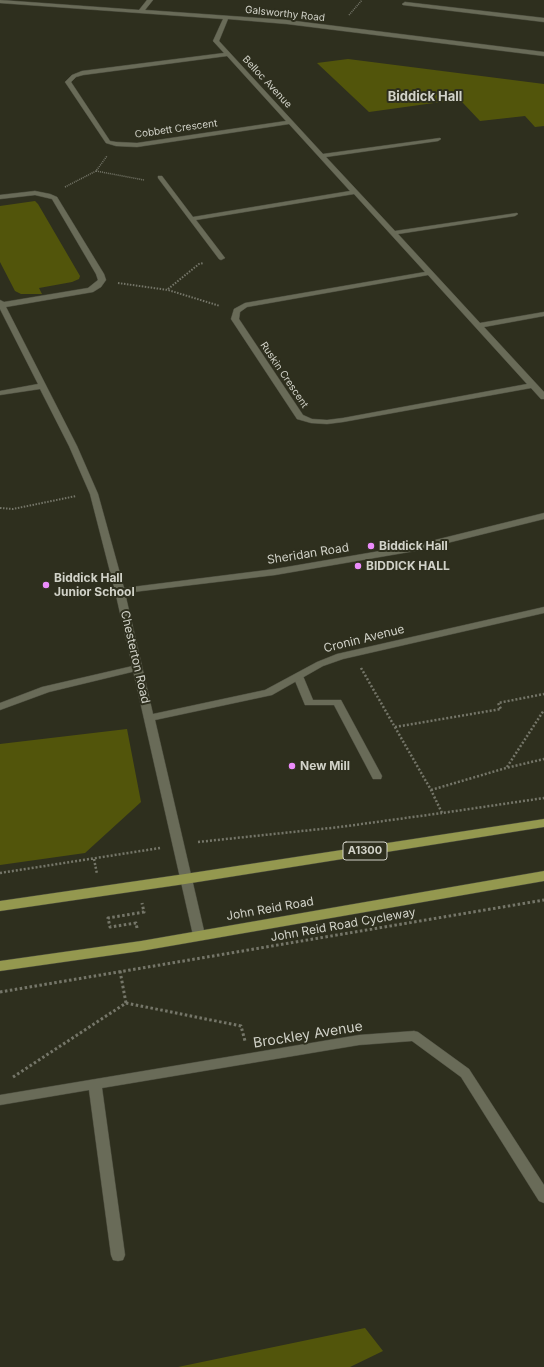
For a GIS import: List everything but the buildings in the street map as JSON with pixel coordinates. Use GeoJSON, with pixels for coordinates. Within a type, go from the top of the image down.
{"type":"FeatureCollection","features":[{"type":"Feature","properties":{"kind":"highway","name":"A1300"},"geometry":{"type":"LineString","coordinates":[[0,906],[101,892],[544,823]]}},
{"type":"Feature","properties":{"kind":"highway","name":"John Reid Road"},"geometry":{"type":"LineString","coordinates":[[0,966],[141,946],[544,876]]}},
{"type":"Feature","properties":{"kind":"street"},"geometry":{"type":"LineString","coordinates":[[141,12],[150,0]]}},
{"type":"Feature","properties":{"kind":"street","name":"Galsworthy Road"},"geometry":{"type":"LineString","coordinates":[[0,2],[287,22],[544,54]]}},
{"type":"Feature","properties":{"kind":"street"},"geometry":{"type":"LineString","coordinates":[[405,4],[544,20]]}},
{"type":"Feature","properties":{"kind":"street","name":"Belloc Avenue"},"geometry":{"type":"LineString","coordinates":[[226,18],[216,41],[544,397]]}},
{"type":"Feature","properties":{"kind":"street"},"geometry":{"type":"LineString","coordinates":[[116,144],[108,142],[68,82],[69,79],[82,73],[228,54]]}},
{"type":"Feature","properties":{"kind":"street","name":"Cobbett Crescent"},"geometry":{"type":"LineString","coordinates":[[116,144],[137,145],[291,122]]}},
{"type":"Feature","properties":{"kind":"street"},"geometry":{"type":"LineString","coordinates":[[321,156],[438,139]]}},
{"type":"Feature","properties":{"kind":"street"},"geometry":{"type":"LineString","coordinates":[[160,178],[221,258]]}},
{"type":"Feature","properties":{"kind":"street"},"geometry":{"type":"LineString","coordinates":[[191,219],[355,192]]}},
{"type":"Feature","properties":{"kind":"street"},"geometry":{"type":"LineString","coordinates":[[0,197],[20,194],[48,195],[55,198],[100,274],[102,280],[98,285],[90,290],[1,304]]}},
{"type":"Feature","properties":{"kind":"street"},"geometry":{"type":"LineString","coordinates":[[393,234],[515,214]]}},
{"type":"Feature","properties":{"kind":"street"},"geometry":{"type":"LineString","coordinates":[[237,311],[245,305],[430,273]]}},
{"type":"Feature","properties":{"kind":"street","name":"Chesterton Road"},"geometry":{"type":"LineString","coordinates":[[1,304],[73,446],[94,494],[120,591],[177,845],[199,935]]}},
{"type":"Feature","properties":{"kind":"street","name":"Ruskin Crescent"},"geometry":{"type":"LineString","coordinates":[[237,311],[235,319],[239,326],[295,410],[300,417],[311,421],[327,422],[343,420],[532,385]]}},
{"type":"Feature","properties":{"kind":"street"},"geometry":{"type":"LineString","coordinates":[[479,326],[544,314]]}},
{"type":"Feature","properties":{"kind":"street"},"geometry":{"type":"LineString","coordinates":[[0,393],[43,386]]}},
{"type":"Feature","properties":{"kind":"street","name":"Sheridan Road"},"geometry":{"type":"LineString","coordinates":[[120,591],[275,572],[415,548],[544,516]]}},
{"type":"Feature","properties":{"kind":"street","name":"Cronin Avenue"},"geometry":{"type":"LineString","coordinates":[[149,718],[268,693],[320,664],[353,653],[544,610]]}},
{"type":"Feature","properties":{"kind":"street"},"geometry":{"type":"LineString","coordinates":[[0,707],[46,689],[137,668]]}},
{"type":"Feature","properties":{"kind":"street"},"geometry":{"type":"LineString","coordinates":[[298,676],[309,703],[338,702],[377,776]]}},
{"type":"Feature","properties":{"kind":"street","name":"Brockley Avenue"},"geometry":{"type":"LineString","coordinates":[[0,1100],[359,1040],[414,1036],[465,1074],[544,1197]]}},
{"type":"Feature","properties":{"kind":"street"},"geometry":{"type":"LineString","coordinates":[[95,1084],[118,1256]]}},
{"type":"Feature","properties":{"kind":"path"},"geometry":{"type":"LineString","coordinates":[[48,195],[96,171],[116,144]]}},
{"type":"Feature","properties":{"kind":"path"},"geometry":{"type":"LineString","coordinates":[[96,171],[141,180],[160,178]]}},
{"type":"Feature","properties":{"kind":"path"},"geometry":{"type":"LineString","coordinates":[[168,290],[199,264],[221,258]]}},
{"type":"Feature","properties":{"kind":"path"},"geometry":{"type":"LineString","coordinates":[[102,280],[168,290],[237,311]]}},
{"type":"Feature","properties":{"kind":"path"},"geometry":{"type":"LineString","coordinates":[[0,508],[13,508],[65,497],[94,494]]}},
{"type":"Feature","properties":{"kind":"path"},"geometry":{"type":"LineString","coordinates":[[353,653],[431,790],[442,813]]}},
{"type":"Feature","properties":{"kind":"path"},"geometry":{"type":"LineString","coordinates":[[395,727],[501,709],[498,703],[544,694]]}},
{"type":"Feature","properties":{"kind":"path"},"geometry":{"type":"LineString","coordinates":[[506,768],[544,710]]}},
{"type":"Feature","properties":{"kind":"path"},"geometry":{"type":"LineString","coordinates":[[431,790],[506,768],[544,759]]}},
{"type":"Feature","properties":{"kind":"path"},"geometry":{"type":"LineString","coordinates":[[0,873],[177,845],[340,827],[544,798]]}},
{"type":"Feature","properties":{"kind":"path"},"geometry":{"type":"LineString","coordinates":[[94,859],[101,892]]}},
{"type":"Feature","properties":{"kind":"path","name":"John Reid Road Cycleway"},"geometry":{"type":"LineString","coordinates":[[0,992],[544,900]]}},
{"type":"Feature","properties":{"kind":"path"},"geometry":{"type":"LineString","coordinates":[[134,903],[141,902],[144,912],[108,918],[110,927],[136,923],[146,967]]}},
{"type":"Feature","properties":{"kind":"path"},"geometry":{"type":"LineString","coordinates":[[120,971],[126,1003]]}},
{"type":"Feature","properties":{"kind":"path"},"geometry":{"type":"LineString","coordinates":[[7,1082],[126,1003],[241,1026],[250,1059]]}},
{"type":"Feature","properties":{"kind":"shaded area"},"geometry":{"type":"Polygon","coordinates":[[[348,59],[544,84],[544,126],[535,127],[525,116],[480,121],[463,103],[441,102],[369,112],[317,63],[348,59]]]}},
{"type":"Feature","properties":{"kind":"shaded area"},"geometry":{"type":"Polygon","coordinates":[[[35,201],[80,276],[79,279],[72,282],[39,288],[42,294],[21,294],[15,291],[0,262],[0,206],[35,201]]]}},
{"type":"Feature","properties":{"kind":"shaded area"},"geometry":{"type":"Polygon","coordinates":[[[127,729],[141,802],[85,853],[0,865],[0,744],[127,729]]]}},
{"type":"Feature","properties":{"kind":"shaded area"},"geometry":{"type":"Polygon","coordinates":[[[365,1328],[383,1351],[350,1367],[178,1367],[365,1328]]]}},
{"type":"Feature","properties":{"kind":"place","name":"Biddick Hall"},"geometry":{"type":"Point","coordinates":[371,546]}},
{"type":"Feature","properties":{"kind":"place","name":"BIDDICK HALL"},"geometry":{"type":"Point","coordinates":[358,566]}},
{"type":"Feature","properties":{"kind":"place","name":"Biddick Hall Junior School"},"geometry":{"type":"Point","coordinates":[46,585]}},
{"type":"Feature","properties":{"kind":"place","name":"New Mill"},"geometry":{"type":"Point","coordinates":[292,766]}},
{"type":"Feature","properties":{"kind":"district","name":"Biddick Hall"},"geometry":{"type":"Point","coordinates":[425,97]}}]}
